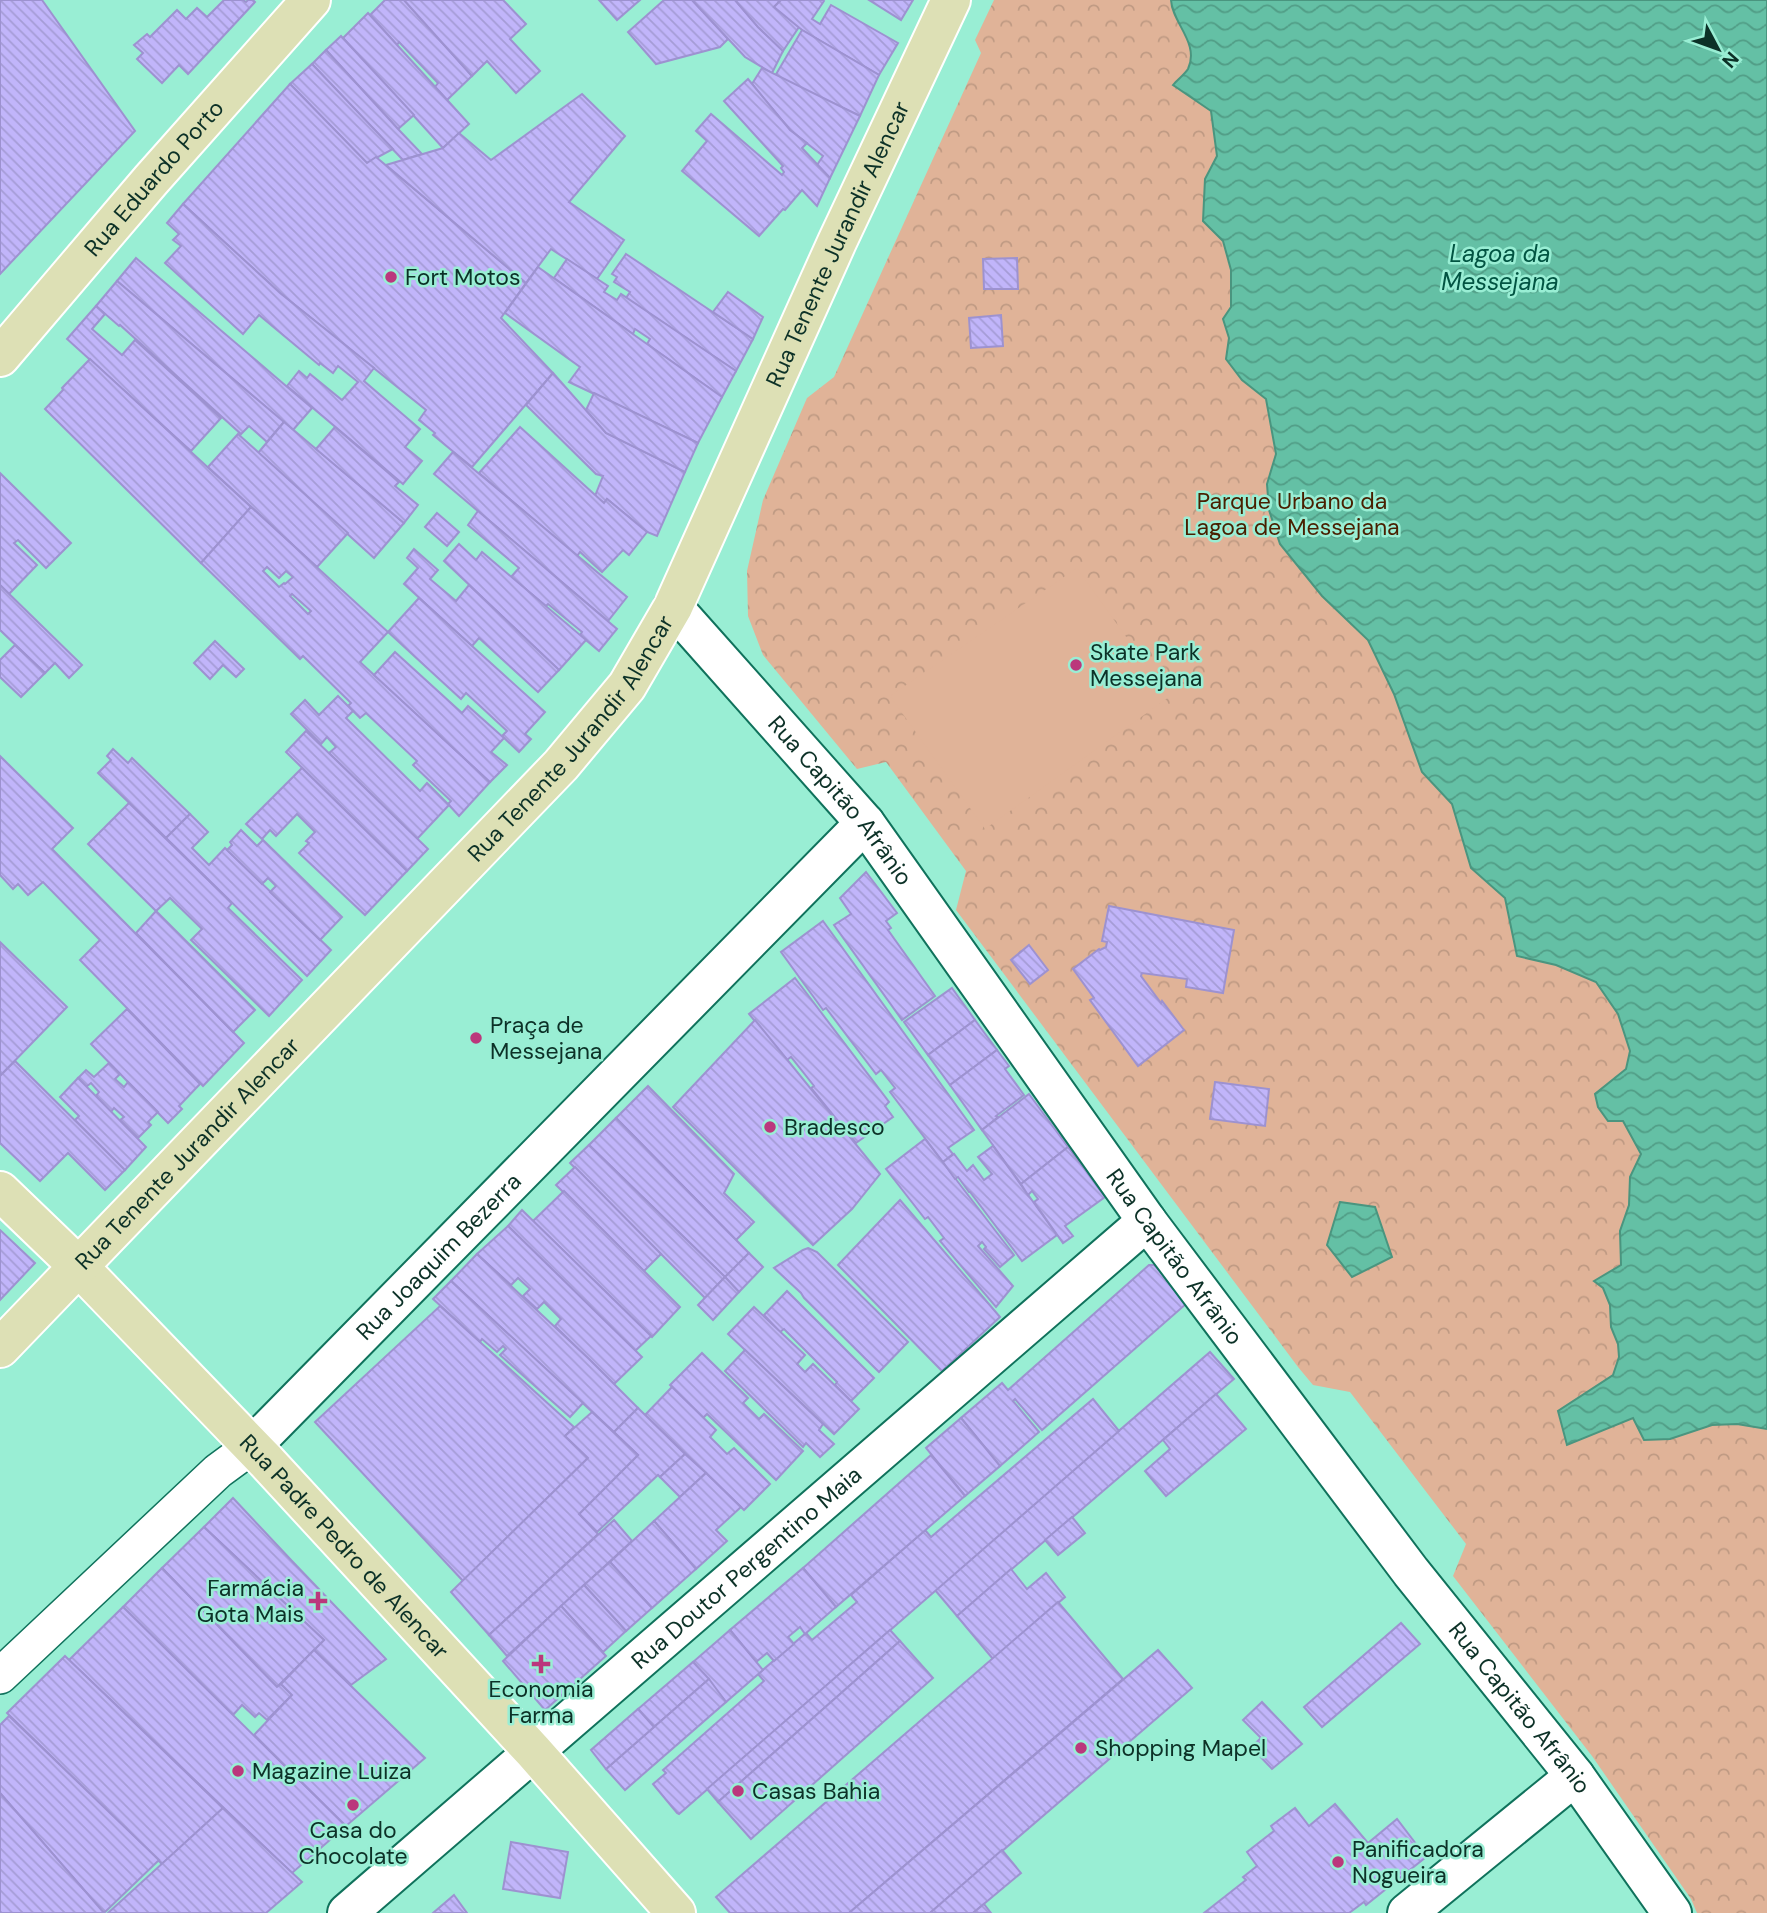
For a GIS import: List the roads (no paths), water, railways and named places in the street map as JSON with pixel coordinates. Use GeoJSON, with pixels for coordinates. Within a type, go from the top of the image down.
{"type":"FeatureCollection","features":[{"type":"Feature","properties":{"kind":"main road","name":"Rua Eduardo Porto"},"geometry":{"type":"LineString","coordinates":[[0,357],[151,180],[311,0]]}},
{"type":"Feature","properties":{"kind":"main road","name":"Rua Tenente Jurandir Alencar"},"geometry":{"type":"LineString","coordinates":[[0,1348],[561,765],[627,686],[673,607],[837,242],[951,0]]}},
{"type":"Feature","properties":{"kind":"main road","name":"Rua Padre Pedro de Alencar"},"geometry":{"type":"LineString","coordinates":[[0,1191],[78,1265],[252,1446],[533,1751],[676,1913]]}},
{"type":"Feature","properties":{"kind":"street","name":"Rua Capitão Afrânio"},"geometry":{"type":"LineString","coordinates":[[673,607],[865,823],[1147,1220],[1411,1573],[1575,1776],[1672,1913]]}},
{"type":"Feature","properties":{"kind":"street","name":"Rua Joaquim Bezerra"},"geometry":{"type":"LineString","coordinates":[[0,1676],[218,1471],[252,1446],[865,823]]}},
{"type":"Feature","properties":{"kind":"street","name":"Rua Doutor Pergentino Maia"},"geometry":{"type":"LineString","coordinates":[[346,1913],[1147,1220]]}},
{"type":"Feature","properties":{"kind":"street"},"geometry":{"type":"LineString","coordinates":[[1407,1913],[1575,1776]]}},
{"type":"Feature","properties":{"kind":"water","name":"Lagoa da Messejana"},"geometry":{"type":"Polygon","coordinates":[[[1171,0],[1767,0],[1767,1429],[1737,1424],[1712,1425],[1670,1439],[1644,1440],[1633,1418],[1567,1445],[1558,1411],[1613,1375],[1619,1357],[1618,1344],[1611,1327],[1610,1305],[1603,1288],[1594,1281],[1621,1265],[1620,1231],[1629,1205],[1630,1177],[1641,1154],[1623,1121],[1608,1121],[1598,1107],[1595,1094],[1626,1069],[1630,1051],[1618,1014],[1596,982],[1556,965],[1517,956],[1505,898],[1471,868],[1452,804],[1422,772],[1394,694],[1368,640],[1322,596],[1280,544],[1269,510],[1267,484],[1276,454],[1266,399],[1242,380],[1226,359],[1229,338],[1223,319],[1231,307],[1231,270],[1223,241],[1203,221],[1205,179],[1217,156],[1211,111],[1173,85],[1188,69],[1191,50],[1171,0]]]}},
{"type":"Feature","properties":{"kind":"water"},"geometry":{"type":"Polygon","coordinates":[[[1340,1202],[1375,1207],[1392,1257],[1352,1277],[1327,1245],[1340,1202]]]}},
{"type":"Feature","properties":{"kind":"place","name":"Fort Motos"},"geometry":{"type":"Point","coordinates":[391,277]}},
{"type":"Feature","properties":{"kind":"place","name":"Skate Park Messejana"},"geometry":{"type":"Point","coordinates":[1076,665]}},
{"type":"Feature","properties":{"kind":"place","name":"Praça de Messejana"},"geometry":{"type":"Point","coordinates":[476,1038]}},
{"type":"Feature","properties":{"kind":"place","name":"Bradesco"},"geometry":{"type":"Point","coordinates":[770,1127]}},
{"type":"Feature","properties":{"kind":"place","name":"Farmácia Gota Mais"},"geometry":{"type":"Point","coordinates":[318,1601]}},
{"type":"Feature","properties":{"kind":"place","name":"Economia Farma"},"geometry":{"type":"Point","coordinates":[541,1664]}},
{"type":"Feature","properties":{"kind":"place","name":"Shopping Mapel"},"geometry":{"type":"Point","coordinates":[1081,1748]}},
{"type":"Feature","properties":{"kind":"place","name":"Magazine Luiza"},"geometry":{"type":"Point","coordinates":[238,1771]}},
{"type":"Feature","properties":{"kind":"place","name":"Casas Bahia"},"geometry":{"type":"Point","coordinates":[738,1791]}},
{"type":"Feature","properties":{"kind":"place","name":"Casa do Chocolate"},"geometry":{"type":"Point","coordinates":[353,1805]}},
{"type":"Feature","properties":{"kind":"place","name":"Panificadora Nogueira"},"geometry":{"type":"Point","coordinates":[1338,1862]}},
{"type":"Feature","properties":{"kind":"park label","name":"Parque Urbano da Lagoa de Messejana"},"geometry":{"type":"Point","coordinates":[1292,514]}}]}
